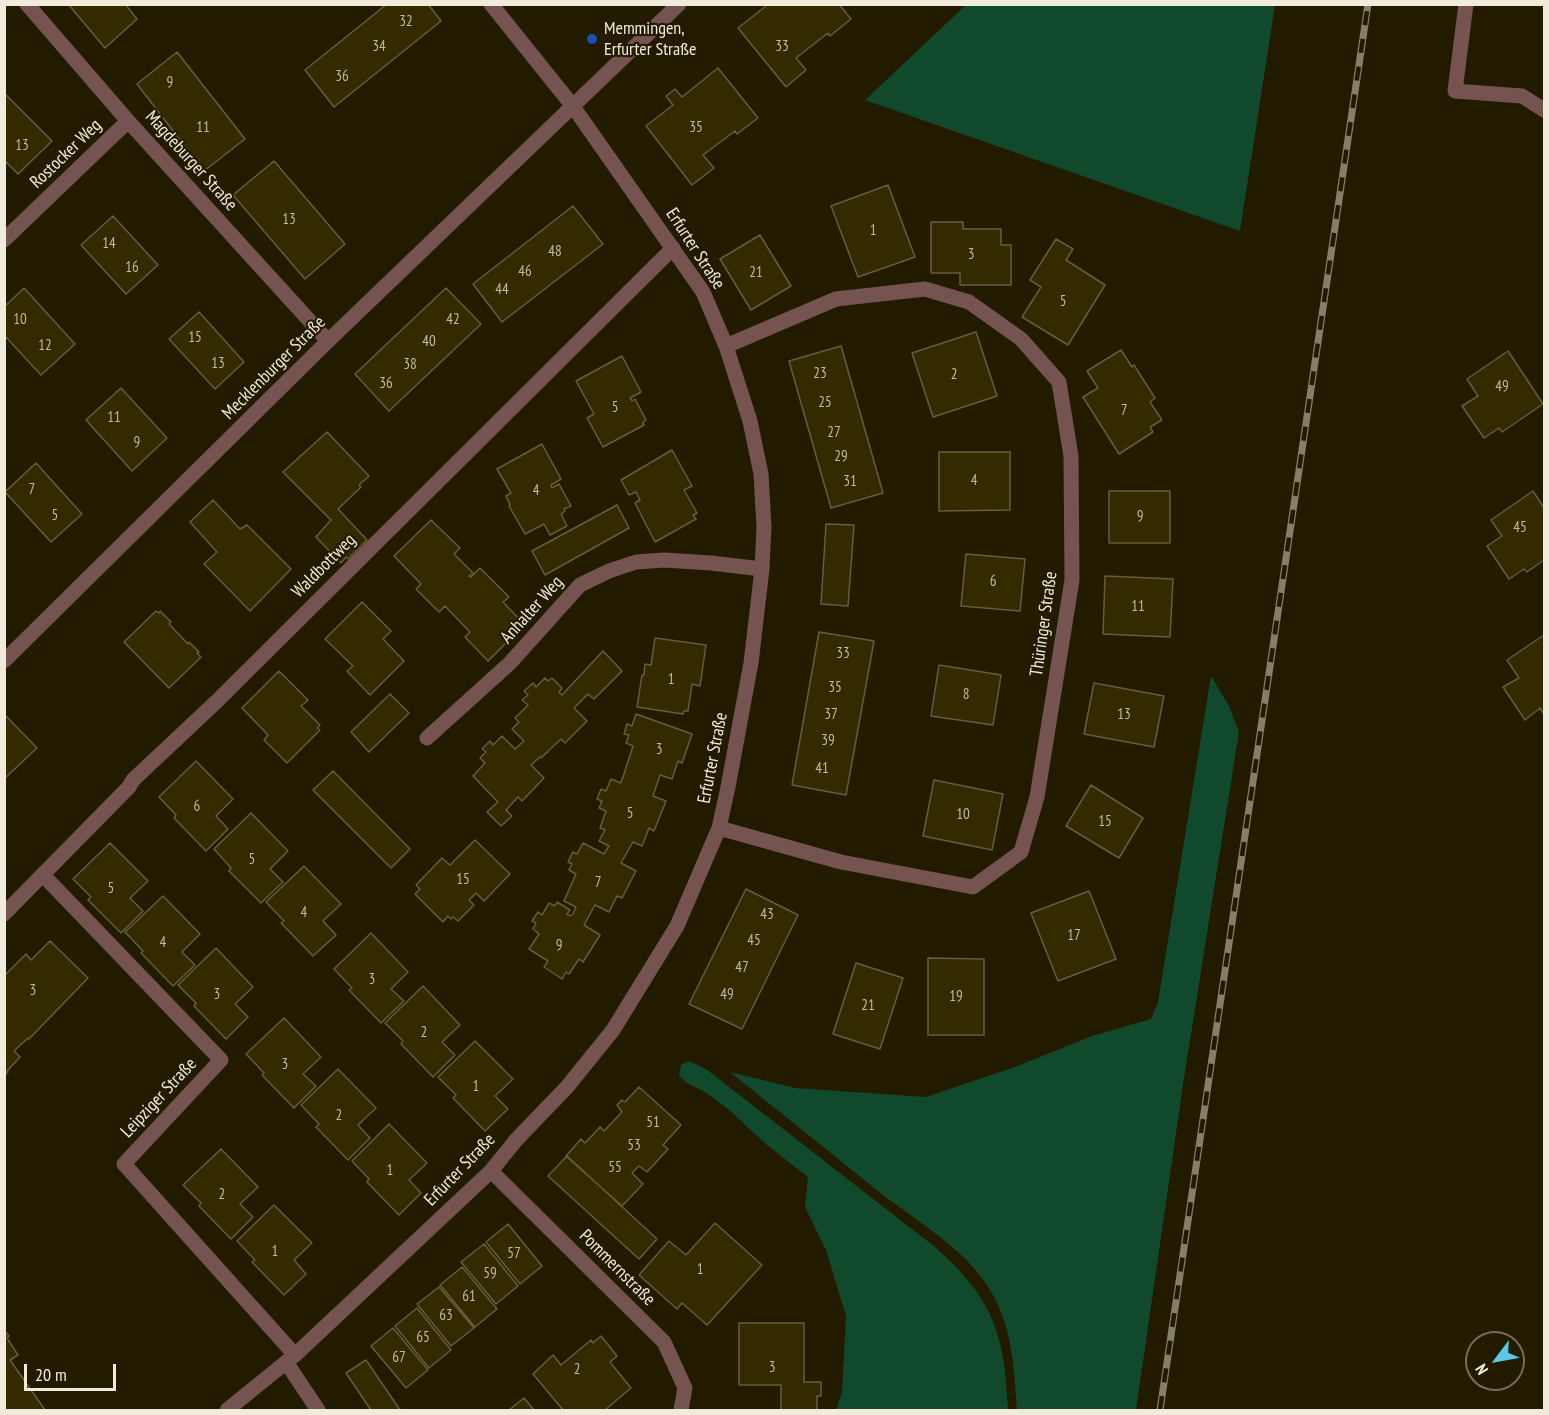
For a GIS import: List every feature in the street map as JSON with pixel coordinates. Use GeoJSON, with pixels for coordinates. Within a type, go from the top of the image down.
{"type":"FeatureCollection","features":[{"type":"Feature","properties":{"kind":"street","name":"Magdeburger Straße"},"geometry":{"type":"LineString","coordinates":[[27,4],[128,121],[328,341]]}},
{"type":"Feature","properties":{"kind":"street","name":"Erfurter Straße"},"geometry":{"type":"LineString","coordinates":[[227,1410],[291,1358],[491,1171],[516,1140],[567,1087],[613,1030],[677,926],[718,828],[728,787],[751,663],[762,569],[764,527],[761,474],[750,421],[726,346],[703,292],[572,105],[491,4]]}},
{"type":"Feature","properties":{"kind":"street","name":"Mecklenburger Straße"},"geometry":{"type":"LineString","coordinates":[[4,660],[328,341],[679,4]]}},
{"type":"Feature","properties":{"kind":"street"},"geometry":{"type":"LineString","coordinates":[[1466,4],[1455,91],[1522,96],[1545,111]]}},
{"type":"Feature","properties":{"kind":"street","name":"Rostocker Weg"},"geometry":{"type":"LineString","coordinates":[[4,240],[128,121]]}},
{"type":"Feature","properties":{"kind":"street","name":"Waldbottweg"},"geometry":{"type":"LineString","coordinates":[[4,914],[129,787],[133,780],[216,702],[673,248]]}},
{"type":"Feature","properties":{"kind":"street","name":"Thüringer Straße"},"geometry":{"type":"LineString","coordinates":[[718,828],[840,862],[974,887],[1020,852],[1037,797],[1072,580],[1071,456],[1059,382],[1021,339],[969,302],[925,289],[836,299],[726,346]]}},
{"type":"Feature","properties":{"kind":"street","name":"Anhalter Weg"},"geometry":{"type":"LineString","coordinates":[[427,738],[510,663],[580,585],[609,571],[636,562],[687,562],[762,569]]}},
{"type":"Feature","properties":{"kind":"street","name":"Leipziger Straße"},"geometry":{"type":"LineString","coordinates":[[43,875],[221,1060],[124,1164],[291,1358]]}},
{"type":"Feature","properties":{"kind":"street","name":"Pommernstraße"},"geometry":{"type":"LineString","coordinates":[[491,1171],[664,1342],[685,1388],[681,1410]]}},
{"type":"Feature","properties":{"kind":"street"},"geometry":{"type":"LineString","coordinates":[[291,1358],[318,1410]]}},
{"type":"Feature","properties":{"kind":"green space"},"geometry":{"type":"Polygon","coordinates":[[[966,5],[1275,5],[1240,231],[865,100],[966,5]]]}},
{"type":"Feature","properties":{"kind":"green space"},"geometry":{"type":"Polygon","coordinates":[[[1211,676],[1229,706],[1239,732],[1184,1078],[1136,1410],[1017,1410],[1009,1337],[1000,1309],[983,1279],[944,1240],[883,1195],[730,1072],[795,1088],[926,1097],[1015,1067],[1092,1036],[1151,1019],[1158,1002],[1211,676]]]}},
{"type":"Feature","properties":{"kind":"green space"},"geometry":{"type":"Polygon","coordinates":[[[689,1061],[706,1069],[935,1247],[955,1266],[983,1301],[999,1339],[1008,1410],[836,1410],[842,1392],[846,1316],[826,1250],[805,1207],[808,1177],[767,1145],[728,1109],[679,1076],[681,1065],[689,1061]]]}},
{"type":"Feature","properties":{"kind":"building"},"geometry":{"type":"Polygon","coordinates":[[[68,4],[125,4],[137,19],[105,48],[68,4]]]}},
{"type":"Feature","properties":{"kind":"building"},"geometry":{"type":"Polygon","coordinates":[[[387,4],[428,4],[441,21],[334,107],[305,70],[387,4]]]}},
{"type":"Feature","properties":{"kind":"building"},"geometry":{"type":"Polygon","coordinates":[[[764,4],[839,4],[851,19],[830,36],[828,33],[796,58],[806,70],[786,87],[738,28],[766,6],[764,4]]]}},
{"type":"Feature","properties":{"kind":"building"},"geometry":{"type":"Polygon","coordinates":[[[177,52],[245,139],[204,171],[137,84],[177,52]]]}},
{"type":"Feature","properties":{"kind":"building"},"geometry":{"type":"Polygon","coordinates":[[[718,68],[758,118],[737,134],[735,131],[703,155],[714,168],[692,185],[646,126],[673,105],[666,96],[675,89],[682,97],[718,68]]]}},
{"type":"Feature","properties":{"kind":"building"},"geometry":{"type":"Polygon","coordinates":[[[4,93],[52,141],[18,174],[4,160],[4,93]]]}},
{"type":"Feature","properties":{"kind":"building"},"geometry":{"type":"Polygon","coordinates":[[[274,161],[345,244],[305,279],[233,195],[274,161]]]}},
{"type":"Feature","properties":{"kind":"building"},"geometry":{"type":"Polygon","coordinates":[[[888,185],[915,257],[858,277],[831,206],[888,185]]]}},
{"type":"Feature","properties":{"kind":"building"},"geometry":{"type":"Polygon","coordinates":[[[573,206],[603,244],[502,322],[473,284],[573,206]]]}},
{"type":"Feature","properties":{"kind":"building"},"geometry":{"type":"Polygon","coordinates":[[[113,216],[158,265],[126,294],[81,245],[113,216]]]}},
{"type":"Feature","properties":{"kind":"building"},"geometry":{"type":"Polygon","coordinates":[[[931,222],[963,222],[963,229],[1001,229],[1001,245],[1011,245],[1011,285],[960,285],[960,273],[931,273],[931,222]]]}},
{"type":"Feature","properties":{"kind":"building"},"geometry":{"type":"Polygon","coordinates":[[[760,235],[791,286],[751,310],[720,259],[760,235]]]}},
{"type":"Feature","properties":{"kind":"building"},"geometry":{"type":"Polygon","coordinates":[[[1056,239],[1073,249],[1066,260],[1105,285],[1068,345],[1022,317],[1041,287],[1030,280],[1056,239]]]}},
{"type":"Feature","properties":{"kind":"building"},"geometry":{"type":"Polygon","coordinates":[[[24,288],[75,344],[41,375],[4,335],[4,307],[24,288]]]}},
{"type":"Feature","properties":{"kind":"building"},"geometry":{"type":"Polygon","coordinates":[[[446,288],[481,324],[389,411],[355,374],[446,288]]]}},
{"type":"Feature","properties":{"kind":"building"},"geometry":{"type":"Polygon","coordinates":[[[199,312],[244,362],[215,389],[169,339],[199,312]]]}},
{"type":"Feature","properties":{"kind":"building"},"geometry":{"type":"Polygon","coordinates":[[[976,332],[997,396],[933,417],[912,353],[976,332]]]}},
{"type":"Feature","properties":{"kind":"building"},"geometry":{"type":"Polygon","coordinates":[[[841,346],[883,493],[831,508],[789,361],[841,346]]]}},
{"type":"Feature","properties":{"kind":"building"},"geometry":{"type":"Polygon","coordinates":[[[1121,350],[1132,367],[1134,365],[1155,398],[1150,402],[1162,420],[1150,427],[1153,432],[1119,454],[1083,397],[1098,388],[1087,371],[1121,350]]]}},
{"type":"Feature","properties":{"kind":"building"},"geometry":{"type":"Polygon","coordinates":[[[1508,351],[1543,404],[1502,432],[1499,428],[1484,438],[1462,406],[1478,396],[1467,379],[1508,351]]]}},
{"type":"Feature","properties":{"kind":"building"},"geometry":{"type":"Polygon","coordinates":[[[622,356],[641,392],[630,398],[632,401],[635,399],[646,420],[643,422],[644,425],[603,447],[587,418],[594,414],[576,381],[622,356]]]}},
{"type":"Feature","properties":{"kind":"building"},"geometry":{"type":"Polygon","coordinates":[[[121,388],[167,438],[132,471],[86,420],[121,388]]]}},
{"type":"Feature","properties":{"kind":"building"},"geometry":{"type":"Polygon","coordinates":[[[327,432],[369,476],[338,509],[367,540],[341,563],[316,537],[331,520],[283,472],[327,432]]]}},
{"type":"Feature","properties":{"kind":"building"},"geometry":{"type":"Polygon","coordinates":[[[542,444],[561,479],[551,485],[552,488],[559,484],[571,506],[564,509],[565,511],[561,514],[567,526],[550,535],[544,524],[525,534],[509,506],[506,496],[511,493],[497,469],[542,444]]]}},
{"type":"Feature","properties":{"kind":"building"},"geometry":{"type":"Polygon","coordinates":[[[672,450],[692,486],[684,490],[697,513],[693,515],[696,519],[655,542],[635,503],[640,500],[636,492],[629,495],[621,480],[672,450]]]}},
{"type":"Feature","properties":{"kind":"building"},"geometry":{"type":"Polygon","coordinates":[[[939,452],[1010,452],[1010,510],[939,511],[939,452]]]}},
{"type":"Feature","properties":{"kind":"building"},"geometry":{"type":"Polygon","coordinates":[[[36,463],[82,514],[51,542],[5,492],[36,463]]]}},
{"type":"Feature","properties":{"kind":"building"},"geometry":{"type":"Polygon","coordinates":[[[1109,491],[1170,491],[1170,543],[1109,543],[1109,491]]]}},
{"type":"Feature","properties":{"kind":"building"},"geometry":{"type":"Polygon","coordinates":[[[1533,491],[1544,508],[1544,560],[1527,572],[1524,569],[1509,579],[1487,546],[1502,536],[1491,520],[1533,491]]]}},
{"type":"Feature","properties":{"kind":"building"},"geometry":{"type":"Polygon","coordinates":[[[213,500],[240,529],[247,525],[291,569],[250,611],[204,564],[217,552],[190,522],[213,500]]]}},
{"type":"Feature","properties":{"kind":"building"},"geometry":{"type":"Polygon","coordinates":[[[617,505],[629,528],[545,575],[532,551],[617,505]]]}},
{"type":"Feature","properties":{"kind":"building"},"geometry":{"type":"Polygon","coordinates":[[[431,520],[460,548],[454,554],[473,573],[469,576],[471,577],[480,568],[509,597],[503,602],[522,622],[519,626],[521,628],[488,661],[465,637],[470,632],[445,606],[439,612],[416,589],[421,584],[394,556],[431,520]]]}},
{"type":"Feature","properties":{"kind":"building"},"geometry":{"type":"Polygon","coordinates":[[[826,524],[854,525],[848,606],[821,604],[826,524]]]}},
{"type":"Feature","properties":{"kind":"building"},"geometry":{"type":"Polygon","coordinates":[[[966,554],[1025,559],[1020,611],[961,606],[966,554]]]}},
{"type":"Feature","properties":{"kind":"building"},"geometry":{"type":"Polygon","coordinates":[[[1105,576],[1173,579],[1170,637],[1103,634],[1105,576]]]}},
{"type":"Feature","properties":{"kind":"building"},"geometry":{"type":"Polygon","coordinates":[[[362,602],[391,631],[383,639],[404,661],[370,695],[347,671],[353,666],[325,639],[362,602]]]}},
{"type":"Feature","properties":{"kind":"building"},"geometry":{"type":"Polygon","coordinates":[[[156,611],[159,613],[160,611],[171,622],[169,624],[199,652],[197,653],[201,657],[169,688],[124,642],[156,611]]]}},
{"type":"Feature","properties":{"kind":"building"},"geometry":{"type":"Polygon","coordinates":[[[819,632],[874,641],[846,795],[792,785],[819,632]]]}},
{"type":"Feature","properties":{"kind":"building"},"geometry":{"type":"Polygon","coordinates":[[[1544,635],[1544,711],[1543,713],[1540,708],[1525,720],[1503,687],[1519,678],[1507,660],[1544,635]]]}},
{"type":"Feature","properties":{"kind":"building"},"geometry":{"type":"Polygon","coordinates":[[[655,638],[706,645],[700,686],[692,684],[688,711],[684,711],[683,714],[637,707],[642,675],[644,675],[645,664],[651,665],[655,638]]]}},
{"type":"Feature","properties":{"kind":"building"},"geometry":{"type":"Polygon","coordinates":[[[603,651],[622,671],[594,699],[588,694],[574,708],[587,721],[565,743],[561,739],[531,765],[544,778],[522,801],[518,797],[506,810],[512,816],[501,826],[487,812],[498,802],[473,776],[485,763],[480,758],[486,752],[482,749],[490,741],[493,745],[502,736],[515,749],[524,741],[512,729],[519,722],[515,718],[528,705],[522,700],[528,695],[524,691],[533,683],[536,687],[545,678],[548,681],[552,678],[562,688],[559,692],[562,695],[603,651]]]}},
{"type":"Feature","properties":{"kind":"building"},"geometry":{"type":"Polygon","coordinates":[[[939,665],[1001,675],[993,725],[931,716],[939,665]]]}},
{"type":"Feature","properties":{"kind":"building"},"geometry":{"type":"Polygon","coordinates":[[[279,671],[308,700],[301,706],[320,725],[317,728],[320,730],[287,763],[264,740],[268,735],[242,708],[279,671]]]}},
{"type":"Feature","properties":{"kind":"building"},"geometry":{"type":"Polygon","coordinates":[[[1094,683],[1164,696],[1154,747],[1084,734],[1094,683]]]}},
{"type":"Feature","properties":{"kind":"building"},"geometry":{"type":"Polygon","coordinates":[[[390,694],[409,713],[369,752],[351,732],[390,694]]]}},
{"type":"Feature","properties":{"kind":"building"},"geometry":{"type":"Polygon","coordinates":[[[4,714],[37,748],[4,779],[4,714]]]}},
{"type":"Feature","properties":{"kind":"building"},"geometry":{"type":"Polygon","coordinates":[[[636,714],[692,734],[682,763],[678,761],[672,779],[660,775],[653,796],[666,801],[654,831],[649,828],[642,846],[633,842],[621,863],[636,871],[622,898],[617,896],[609,912],[595,905],[584,925],[600,935],[583,962],[579,959],[569,974],[566,972],[562,979],[544,967],[548,961],[529,949],[539,934],[533,929],[536,923],[532,921],[538,912],[542,915],[549,903],[555,906],[557,902],[570,910],[567,914],[570,916],[573,914],[576,907],[564,901],[576,874],[569,870],[572,864],[568,862],[573,852],[577,854],[583,843],[604,854],[609,846],[599,841],[605,830],[600,828],[606,811],[599,808],[602,801],[597,799],[601,789],[606,791],[611,779],[621,783],[633,746],[626,743],[629,735],[624,734],[627,724],[632,726],[636,714]]]}},
{"type":"Feature","properties":{"kind":"building"},"geometry":{"type":"Polygon","coordinates":[[[196,761],[233,799],[216,816],[228,829],[206,851],[174,818],[176,815],[159,797],[196,761]]]}},
{"type":"Feature","properties":{"kind":"building"},"geometry":{"type":"Polygon","coordinates":[[[333,771],[410,849],[391,868],[313,790],[333,771]]]}},
{"type":"Feature","properties":{"kind":"building"},"geometry":{"type":"Polygon","coordinates":[[[934,780],[1003,794],[992,850],[923,836],[934,780]]]}},
{"type":"Feature","properties":{"kind":"building"},"geometry":{"type":"Polygon","coordinates":[[[1091,785],[1143,818],[1119,858],[1066,826],[1091,785]]]}},
{"type":"Feature","properties":{"kind":"building"},"geometry":{"type":"Polygon","coordinates":[[[251,813],[288,851],[270,869],[283,882],[261,903],[229,871],[231,868],[214,849],[251,813]]]}},
{"type":"Feature","properties":{"kind":"building"},"geometry":{"type":"Polygon","coordinates":[[[475,840],[510,874],[484,901],[476,893],[469,900],[474,905],[458,921],[448,916],[443,922],[415,894],[420,889],[416,885],[442,858],[450,865],[475,840]]]}},
{"type":"Feature","properties":{"kind":"building"},"geometry":{"type":"Polygon","coordinates":[[[110,843],[148,881],[130,898],[143,911],[121,933],[88,900],[91,897],[73,879],[110,843]]]}},
{"type":"Feature","properties":{"kind":"building"},"geometry":{"type":"Polygon","coordinates":[[[304,866],[341,904],[323,921],[336,935],[313,956],[281,923],[284,921],[266,902],[304,866]]]}},
{"type":"Feature","properties":{"kind":"building"},"geometry":{"type":"Polygon","coordinates":[[[746,889],[798,915],[742,1029],[689,1004],[746,889]]]}},
{"type":"Feature","properties":{"kind":"building"},"geometry":{"type":"Polygon","coordinates":[[[1089,891],[1116,959],[1058,981],[1031,913],[1089,891]]]}},
{"type":"Feature","properties":{"kind":"building"},"geometry":{"type":"Polygon","coordinates":[[[163,896],[200,934],[182,952],[195,965],[173,986],[141,953],[143,951],[125,932],[163,896]]]}},
{"type":"Feature","properties":{"kind":"building"},"geometry":{"type":"Polygon","coordinates":[[[371,933],[408,972],[391,989],[404,1001],[381,1023],[349,990],[352,988],[334,969],[371,933]]]}},
{"type":"Feature","properties":{"kind":"building"},"geometry":{"type":"Polygon","coordinates":[[[50,941],[88,978],[29,1039],[14,1051],[20,1057],[4,1076],[4,976],[26,954],[31,960],[50,941]]]}},
{"type":"Feature","properties":{"kind":"building"},"geometry":{"type":"Polygon","coordinates":[[[216,948],[253,987],[235,1004],[248,1017],[226,1039],[194,1006],[196,1003],[178,985],[216,948]]]}},
{"type":"Feature","properties":{"kind":"building"},"geometry":{"type":"Polygon","coordinates":[[[928,958],[984,959],[984,1035],[928,1035],[928,958]]]}},
{"type":"Feature","properties":{"kind":"building"},"geometry":{"type":"Polygon","coordinates":[[[856,963],[903,978],[880,1049],[833,1034],[856,963]]]}},
{"type":"Feature","properties":{"kind":"building"},"geometry":{"type":"Polygon","coordinates":[[[423,986],[460,1025],[442,1042],[455,1055],[433,1077],[401,1044],[403,1041],[385,1023],[423,986]]]}},
{"type":"Feature","properties":{"kind":"building"},"geometry":{"type":"Polygon","coordinates":[[[284,1018],[321,1057],[303,1074],[316,1086],[294,1108],[262,1075],[264,1073],[246,1054],[284,1018]]]}},
{"type":"Feature","properties":{"kind":"building"},"geometry":{"type":"Polygon","coordinates":[[[475,1041],[513,1079],[495,1096],[508,1109],[485,1131],[453,1098],[456,1095],[438,1077],[475,1041]]]}},
{"type":"Feature","properties":{"kind":"building"},"geometry":{"type":"Polygon","coordinates":[[[338,1069],[376,1108],[358,1125],[370,1138],[348,1160],[316,1127],[319,1124],[301,1105],[338,1069]]]}},
{"type":"Feature","properties":{"kind":"building"},"geometry":{"type":"Polygon","coordinates":[[[639,1087],[681,1125],[663,1145],[668,1149],[647,1172],[639,1166],[632,1173],[643,1184],[622,1206],[566,1156],[581,1139],[585,1143],[600,1127],[604,1131],[622,1112],[617,1105],[622,1100],[625,1102],[639,1087]]]}},
{"type":"Feature","properties":{"kind":"building"},"geometry":{"type":"Polygon","coordinates":[[[389,1124],[427,1163],[409,1180],[421,1193],[399,1215],[367,1182],[369,1179],[352,1161],[389,1124]]]}},
{"type":"Feature","properties":{"kind":"building"},"geometry":{"type":"Polygon","coordinates":[[[221,1149],[258,1187],[240,1204],[253,1217],[231,1239],[199,1206],[201,1203],[183,1185],[221,1149]]]}},
{"type":"Feature","properties":{"kind":"building"},"geometry":{"type":"Polygon","coordinates":[[[567,1156],[657,1239],[639,1259],[548,1176],[567,1156]]]}},
{"type":"Feature","properties":{"kind":"building"},"geometry":{"type":"Polygon","coordinates":[[[274,1205],[312,1243],[294,1260],[306,1274],[284,1295],[252,1262],[255,1260],[237,1241],[274,1205]]]}},
{"type":"Feature","properties":{"kind":"building"},"geometry":{"type":"Polygon","coordinates":[[[715,1223],[762,1265],[707,1325],[682,1303],[677,1309],[639,1275],[669,1241],[686,1255],[715,1223]]]}},
{"type":"Feature","properties":{"kind":"building"},"geometry":{"type":"Polygon","coordinates":[[[508,1224],[542,1266],[520,1284],[486,1242],[508,1224]]]}},
{"type":"Feature","properties":{"kind":"building"},"geometry":{"type":"Polygon","coordinates":[[[484,1244],[518,1286],[496,1304],[461,1262],[484,1244]]]}},
{"type":"Feature","properties":{"kind":"building"},"geometry":{"type":"Polygon","coordinates":[[[462,1267],[497,1309],[475,1327],[440,1285],[462,1267]]]}},
{"type":"Feature","properties":{"kind":"building"},"geometry":{"type":"Polygon","coordinates":[[[439,1287],[474,1328],[451,1346],[417,1304],[439,1287]]]}},
{"type":"Feature","properties":{"kind":"building"},"geometry":{"type":"Polygon","coordinates":[[[417,1308],[451,1350],[429,1368],[395,1326],[417,1308]]]}},
{"type":"Feature","properties":{"kind":"building"},"geometry":{"type":"Polygon","coordinates":[[[739,1323],[804,1323],[804,1382],[821,1382],[821,1396],[817,1396],[817,1410],[781,1410],[781,1385],[739,1385],[739,1323]]]}},
{"type":"Feature","properties":{"kind":"building"},"geometry":{"type":"Polygon","coordinates":[[[393,1328],[428,1370],[406,1388],[371,1346],[393,1328]]]}},
{"type":"Feature","properties":{"kind":"building"},"geometry":{"type":"Polygon","coordinates":[[[4,1330],[18,1355],[10,1360],[45,1410],[4,1410],[4,1330]]]}},
{"type":"Feature","properties":{"kind":"building"},"geometry":{"type":"Polygon","coordinates":[[[601,1336],[617,1356],[610,1362],[631,1388],[605,1410],[563,1410],[533,1374],[553,1355],[561,1365],[591,1340],[593,1343],[601,1336]]]}},
{"type":"Feature","properties":{"kind":"building"},"geometry":{"type":"Polygon","coordinates":[[[366,1360],[400,1410],[371,1410],[346,1373],[366,1360]]]}},
{"type":"Feature","properties":{"kind":"building"},"geometry":{"type":"Polygon","coordinates":[[[524,1398],[534,1410],[509,1410],[524,1398]]]}},
{"type":"Feature","properties":{"kind":"railway"},"geometry":{"type":"LineString","coordinates":[[1160,1410],[1368,4]]}},
{"type":"Feature","properties":{"kind":"place","name":"Memmingen, Erfurter Straße"},"geometry":{"type":"Point","coordinates":[592,39]}}]}
